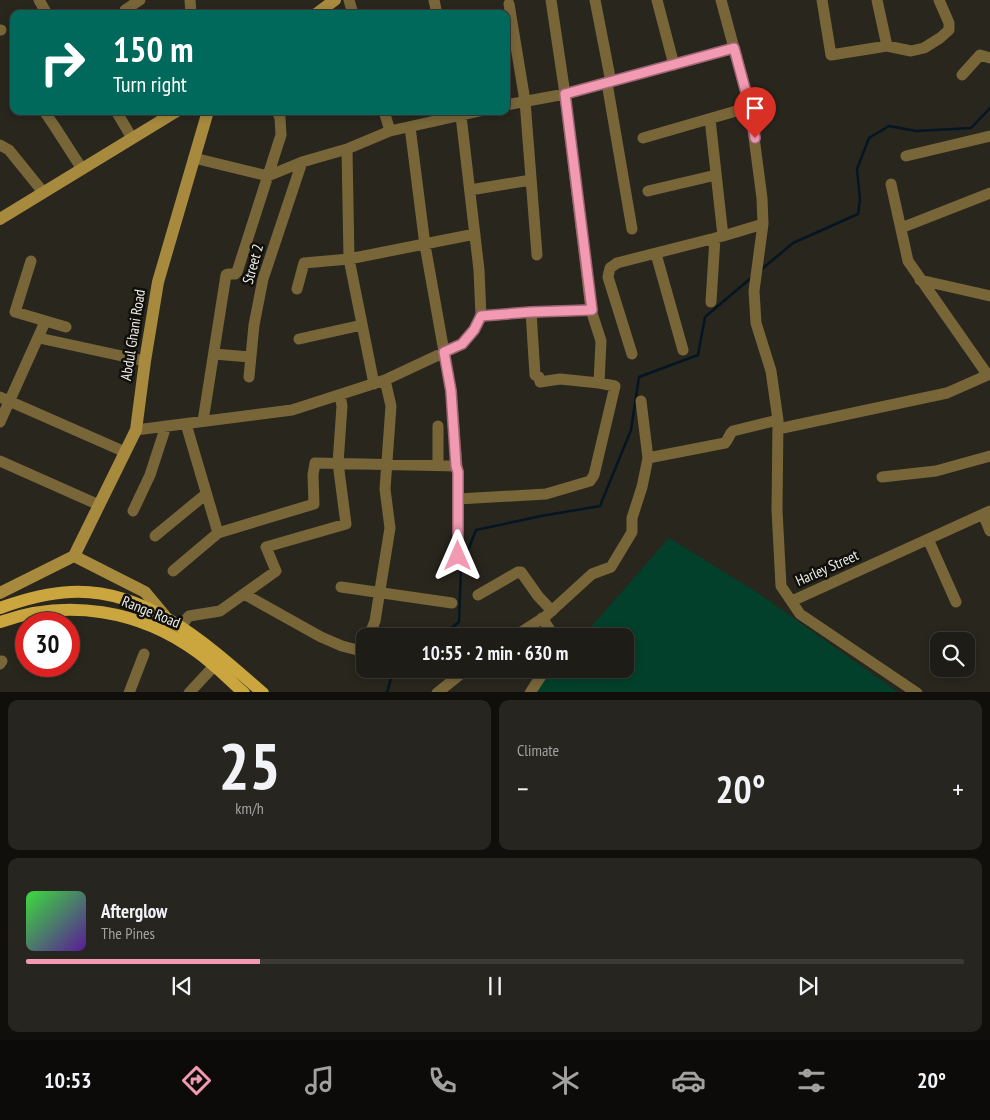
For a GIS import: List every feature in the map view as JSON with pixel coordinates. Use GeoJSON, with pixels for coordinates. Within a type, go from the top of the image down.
{"type":"FeatureCollection","features":[{"type":"Feature","properties":{"kind":"main road"},"geometry":{"type":"LineString","coordinates":[[0,608],[52,594],[72,592],[92,592],[130,602],[165,616],[219,655],[263,692]]}},
{"type":"Feature","properties":{"kind":"main road","name":"Range Road"},"geometry":{"type":"LineString","coordinates":[[0,622],[15,616],[57,609],[77,609],[117,614],[179,640],[198,652],[244,692]]}},
{"type":"Feature","properties":{"kind":"street"},"geometry":{"type":"LineString","coordinates":[[126,10],[140,0]]}},
{"type":"Feature","properties":{"kind":"street"},"geometry":{"type":"LineString","coordinates":[[551,0],[565,94],[592,310],[601,341],[599,383]]}},
{"type":"Feature","properties":{"kind":"street"},"geometry":{"type":"LineString","coordinates":[[595,0],[632,229]]}},
{"type":"Feature","properties":{"kind":"street"},"geometry":{"type":"LineString","coordinates":[[657,0],[674,65]]}},
{"type":"Feature","properties":{"kind":"street"},"geometry":{"type":"LineString","coordinates":[[721,0],[750,107],[762,198],[763,224],[754,291],[756,323],[771,371],[778,425],[777,510],[781,586],[792,601]]}},
{"type":"Feature","properties":{"kind":"street"},"geometry":{"type":"LineString","coordinates":[[822,0],[830,55],[887,46],[911,51],[924,48],[949,30],[949,23],[939,0]]}},
{"type":"Feature","properties":{"kind":"street"},"geometry":{"type":"LineString","coordinates":[[877,0],[887,46]]}},
{"type":"Feature","properties":{"kind":"street"},"geometry":{"type":"LineString","coordinates":[[321,10],[332,1]]}},
{"type":"Feature","properties":{"kind":"street"},"geometry":{"type":"LineString","coordinates":[[509,4],[510,10]]}},
{"type":"Feature","properties":{"kind":"street"},"geometry":{"type":"LineString","coordinates":[[510,10],[525,101],[537,255]]}},
{"type":"Feature","properties":{"kind":"street"},"geometry":{"type":"LineString","coordinates":[[510,104],[565,94],[734,48]]}},
{"type":"Feature","properties":{"kind":"street"},"geometry":{"type":"LineString","coordinates":[[962,75],[980,55],[990,58]]}},
{"type":"Feature","properties":{"kind":"street"},"geometry":{"type":"LineString","coordinates":[[644,138],[750,107]]}},
{"type":"Feature","properties":{"kind":"street"},"geometry":{"type":"LineString","coordinates":[[47,115],[82,169]]}},
{"type":"Feature","properties":{"kind":"street"},"geometry":{"type":"LineString","coordinates":[[118,115],[132,138]]}},
{"type":"Feature","properties":{"kind":"street"},"geometry":{"type":"LineString","coordinates":[[0,219],[170,115]]}},
{"type":"Feature","properties":{"kind":"street","name":"Abdul Ghani Road"},"geometry":{"type":"LineString","coordinates":[[74,556],[136,430],[158,282],[207,115]]}},
{"type":"Feature","properties":{"kind":"street"},"geometry":{"type":"LineString","coordinates":[[203,421],[226,275],[237,272],[282,134],[279,115]]}},
{"type":"Feature","properties":{"kind":"street"},"geometry":{"type":"LineString","coordinates":[[385,115],[390,132]]}},
{"type":"Feature","properties":{"kind":"street"},"geometry":{"type":"LineString","coordinates":[[194,158],[268,176],[302,162],[347,149],[390,132],[453,115]]}},
{"type":"Feature","properties":{"kind":"street"},"geometry":{"type":"LineString","coordinates":[[136,430],[292,410],[380,382],[462,344],[474,330],[481,316],[479,270],[460,115]]}},
{"type":"Feature","properties":{"kind":"street"},"geometry":{"type":"LineString","coordinates":[[710,119],[716,175],[719,237],[711,302]]}},
{"type":"Feature","properties":{"kind":"street"},"geometry":{"type":"LineString","coordinates":[[410,127],[425,245],[451,391],[458,472],[458,556]]}},
{"type":"Feature","properties":{"kind":"street"},"geometry":{"type":"LineString","coordinates":[[906,156],[990,136]]}},
{"type":"Feature","properties":{"kind":"street"},"geometry":{"type":"LineString","coordinates":[[0,145],[9,150],[43,192]]}},
{"type":"Feature","properties":{"kind":"street"},"geometry":{"type":"LineString","coordinates":[[347,149],[349,260],[362,325],[380,382],[392,406],[385,489],[390,528],[380,592],[372,628]]}},
{"type":"Feature","properties":{"kind":"street","name":"Street 2"},"geometry":{"type":"LineString","coordinates":[[249,377],[254,325],[263,279],[302,162]]}},
{"type":"Feature","properties":{"kind":"street"},"geometry":{"type":"LineString","coordinates":[[648,191],[716,175]]}},
{"type":"Feature","properties":{"kind":"street"},"geometry":{"type":"LineString","coordinates":[[470,190],[531,180]]}},
{"type":"Feature","properties":{"kind":"street"},"geometry":{"type":"LineString","coordinates":[[648,458],[725,443],[733,431],[778,425],[948,393],[989,374],[908,261],[891,184]]}},
{"type":"Feature","properties":{"kind":"street"},"geometry":{"type":"LineString","coordinates":[[901,228],[990,193]]}},
{"type":"Feature","properties":{"kind":"street"},"geometry":{"type":"LineString","coordinates":[[632,354],[608,277],[610,268],[617,264],[763,224]]}},
{"type":"Feature","properties":{"kind":"street"},"geometry":{"type":"LineString","coordinates":[[296,289],[304,263],[349,260],[475,234]]}},
{"type":"Feature","properties":{"kind":"street"},"geometry":{"type":"LineString","coordinates":[[656,254],[683,350]]}},
{"type":"Feature","properties":{"kind":"street"},"geometry":{"type":"LineString","coordinates":[[31,261],[15,312],[66,327]]}},
{"type":"Feature","properties":{"kind":"street"},"geometry":{"type":"LineString","coordinates":[[920,280],[990,296]]}},
{"type":"Feature","properties":{"kind":"street"},"geometry":{"type":"LineString","coordinates":[[481,316],[592,310]]}},
{"type":"Feature","properties":{"kind":"street"},"geometry":{"type":"LineString","coordinates":[[458,499],[546,494],[590,481],[594,475],[615,386],[560,379],[540,382],[539,377],[535,375],[531,312]]}},
{"type":"Feature","properties":{"kind":"street"},"geometry":{"type":"LineString","coordinates":[[0,422],[5,399],[39,338],[45,322]]}},
{"type":"Feature","properties":{"kind":"street"},"geometry":{"type":"LineString","coordinates":[[299,339],[362,325]]}},
{"type":"Feature","properties":{"kind":"street"},"geometry":{"type":"LineString","coordinates":[[39,338],[145,361]]}},
{"type":"Feature","properties":{"kind":"street"},"geometry":{"type":"LineString","coordinates":[[214,354],[250,358]]}},
{"type":"Feature","properties":{"kind":"street"},"geometry":{"type":"LineString","coordinates":[[180,627],[189,616],[220,611],[276,571],[266,547],[346,524],[338,463],[342,406],[340,395]]}},
{"type":"Feature","properties":{"kind":"street"},"geometry":{"type":"LineString","coordinates":[[5,399],[125,452]]}},
{"type":"Feature","properties":{"kind":"street"},"geometry":{"type":"LineString","coordinates":[[527,628],[552,611],[592,574],[611,567],[632,532],[632,518],[642,487],[648,458],[641,401]]}},
{"type":"Feature","properties":{"kind":"street"},"geometry":{"type":"LineString","coordinates":[[186,424],[218,533]]}},
{"type":"Feature","properties":{"kind":"street"},"geometry":{"type":"LineString","coordinates":[[133,511],[150,475],[166,426]]}},
{"type":"Feature","properties":{"kind":"street"},"geometry":{"type":"LineString","coordinates":[[438,426],[438,465]]}},
{"type":"Feature","properties":{"kind":"street"},"geometry":{"type":"LineString","coordinates":[[882,477],[936,471],[990,456]]}},
{"type":"Feature","properties":{"kind":"street"},"geometry":{"type":"LineString","coordinates":[[0,461],[100,505]]}},
{"type":"Feature","properties":{"kind":"street"},"geometry":{"type":"LineString","coordinates":[[173,571],[218,533],[314,504],[313,475],[315,462],[456,466]]}},
{"type":"Feature","properties":{"kind":"street"},"geometry":{"type":"LineString","coordinates":[[155,536],[206,494]]}},
{"type":"Feature","properties":{"kind":"street"},"geometry":{"type":"LineString","coordinates":[[986,512],[990,531]]}},
{"type":"Feature","properties":{"kind":"street","name":"Harley Street"},"geometry":{"type":"LineString","coordinates":[[917,692],[800,614],[792,601],[986,512]]}},
{"type":"Feature","properties":{"kind":"street"},"geometry":{"type":"LineString","coordinates":[[928,539],[956,602]]}},
{"type":"Feature","properties":{"kind":"street"},"geometry":{"type":"LineString","coordinates":[[0,593],[74,556],[145,592],[165,616]]}},
{"type":"Feature","properties":{"kind":"street"},"geometry":{"type":"LineString","coordinates":[[478,595],[521,572],[538,596],[552,611]]}},
{"type":"Feature","properties":{"kind":"street"},"geometry":{"type":"LineString","coordinates":[[341,587],[452,603]]}},
{"type":"Feature","properties":{"kind":"street"},"geometry":{"type":"LineString","coordinates":[[244,594],[321,637],[342,646],[356,649]]}},
{"type":"Feature","properties":{"kind":"street"},"geometry":{"type":"LineString","coordinates":[[542,618],[549,628]]}},
{"type":"Feature","properties":{"kind":"street"},"geometry":{"type":"LineString","coordinates":[[129,692],[144,654]]}},
{"type":"Feature","properties":{"kind":"street"},"geometry":{"type":"LineString","coordinates":[[189,692],[214,666]]}},
{"type":"Feature","properties":{"kind":"street"},"geometry":{"type":"LineString","coordinates":[[437,692],[455,678]]}},
{"type":"Feature","properties":{"kind":"street"},"geometry":{"type":"LineString","coordinates":[[530,692],[540,678]]}},
{"type":"Feature","properties":{"kind":"green space"},"geometry":{"type":"Polygon","coordinates":[[[669,538],[758,593],[898,692],[534,692],[546,678],[634,678],[634,628],[590,628],[669,538]]]}},
{"type":"Feature","properties":{"kind":"waterway"},"geometry":{"type":"LineString","coordinates":[[762,269],[793,243],[858,214],[860,200],[857,169],[869,138],[889,126],[916,131],[971,128],[990,108]]}},
{"type":"Feature","properties":{"kind":"waterway"},"geometry":{"type":"LineString","coordinates":[[451,628],[459,622],[461,568],[476,530],[600,506],[631,430],[639,377],[698,355],[705,317],[751,278]]}},
{"type":"Feature","properties":{"kind":"waterway"},"geometry":{"type":"LineString","coordinates":[[387,692],[391,678]]}},
{"type":"Feature","properties":{"kind":"route"},"geometry":{"type":"LineString","coordinates":[[458,556],[458,472],[451,391],[444,352],[462,344],[474,330],[481,316],[592,310],[565,94],[734,48],[750,107],[755,138]]}}]}
